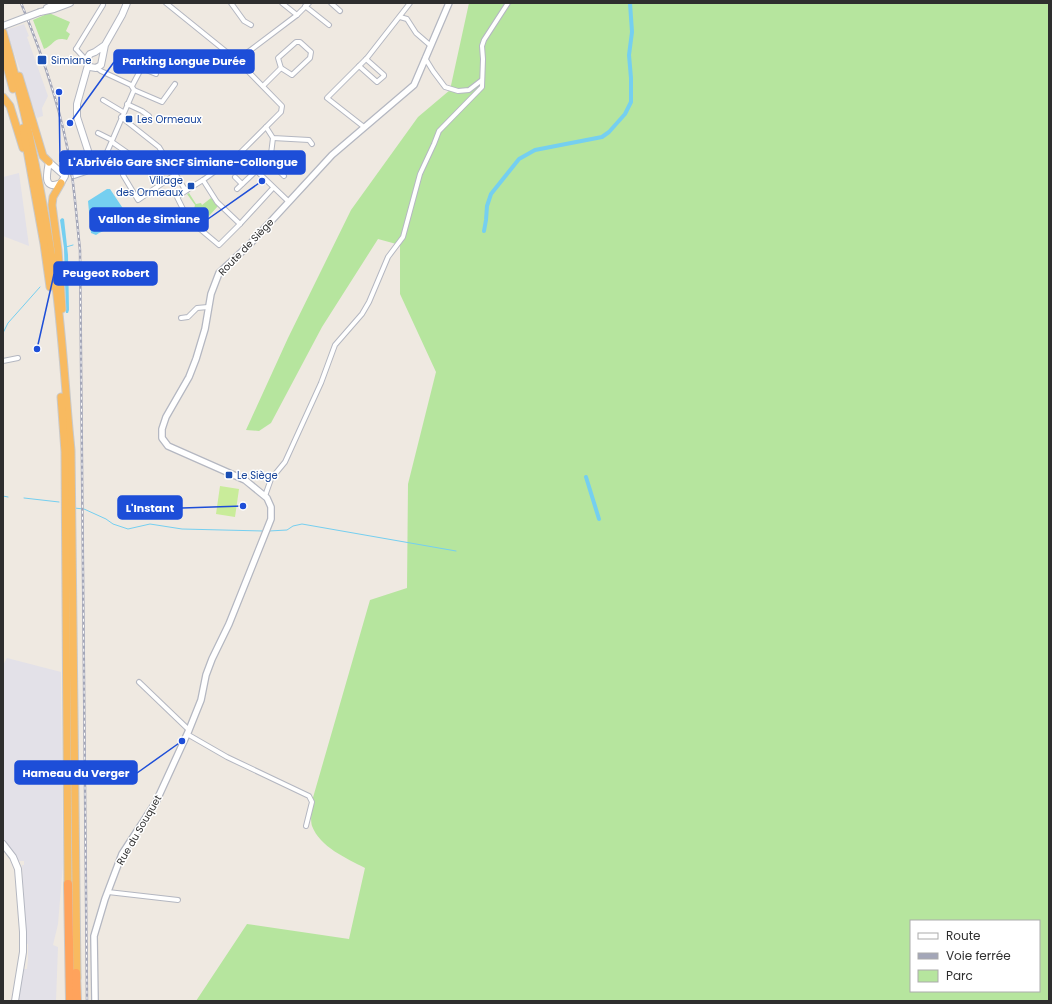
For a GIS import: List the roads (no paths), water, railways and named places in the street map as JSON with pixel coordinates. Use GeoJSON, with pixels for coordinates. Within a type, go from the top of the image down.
{"type":"FeatureCollection","features":[{"type":"Feature","properties":{"kind":"highway"},"geometry":{"type":"LineString","coordinates":[[3,27],[43,156],[49,162]]}},
{"type":"Feature","properties":{"kind":"highway"},"geometry":{"type":"LineString","coordinates":[[3,32],[32,146],[52,258],[71,450],[77,1001]]}},
{"type":"Feature","properties":{"kind":"highway"},"geometry":{"type":"LineString","coordinates":[[3,52],[23,130],[34,187],[52,301],[60,373],[65,452],[69,1001]]}},
{"type":"Feature","properties":{"kind":"highway"},"geometry":{"type":"LineString","coordinates":[[3,97],[10,106],[34,187]]}},
{"type":"Feature","properties":{"kind":"highway"},"geometry":{"type":"LineString","coordinates":[[61,183],[53,197],[52,205],[59,258],[66,401]]}},
{"type":"Feature","properties":{"kind":"highway"},"geometry":{"type":"LineString","coordinates":[[76,973],[80,1001]]}},
{"type":"Feature","properties":{"kind":"main road"},"geometry":{"type":"LineString","coordinates":[[3,27],[58,3]]}},
{"type":"Feature","properties":{"kind":"main road"},"geometry":{"type":"LineString","coordinates":[[40,12],[70,3]]}},
{"type":"Feature","properties":{"kind":"main road"},"geometry":{"type":"LineString","coordinates":[[84,82],[99,64],[104,45],[122,15],[127,3]]}},
{"type":"Feature","properties":{"kind":"main road"},"geometry":{"type":"LineString","coordinates":[[70,175],[49,162],[47,182],[55,186],[70,175],[86,171],[91,160],[77,117],[77,104],[84,82],[87,63],[92,53],[104,45]]}},
{"type":"Feature","properties":{"kind":"main road"},"geometry":{"type":"LineString","coordinates":[[92,53],[99,54],[99,64]]}},
{"type":"Feature","properties":{"kind":"main road"},"geometry":{"type":"LineString","coordinates":[[87,63],[99,64]]}},
{"type":"Feature","properties":{"kind":"main road"},"geometry":{"type":"LineString","coordinates":[[3,844],[13,857],[18,869],[23,943],[15,1001]]}},
{"type":"Feature","properties":{"kind":"street"},"geometry":{"type":"LineString","coordinates":[[54,9],[64,3]]}},
{"type":"Feature","properties":{"kind":"street"},"geometry":{"type":"LineString","coordinates":[[166,3],[238,62],[282,106],[281,112],[239,154],[177,198],[185,210],[188,219],[219,245],[274,188]]}},
{"type":"Feature","properties":{"kind":"street"},"geometry":{"type":"LineString","coordinates":[[231,3],[244,21],[251,24]]}},
{"type":"Feature","properties":{"kind":"street"},"geometry":{"type":"LineString","coordinates":[[282,3],[297,15]]}},
{"type":"Feature","properties":{"kind":"street"},"geometry":{"type":"LineString","coordinates":[[331,3],[340,11]]}},
{"type":"Feature","properties":{"kind":"street"},"geometry":{"type":"LineString","coordinates":[[364,127],[327,98],[366,59],[410,3]]}},
{"type":"Feature","properties":{"kind":"street","name":"Route de Siège"},"geometry":{"type":"LineString","coordinates":[[265,496],[245,480],[168,446],[162,438],[162,429],[166,417],[196,359],[205,329],[211,294],[219,273],[250,244],[332,155],[414,85],[449,3]]}},
{"type":"Feature","properties":{"kind":"street"},"geometry":{"type":"LineString","coordinates":[[265,496],[270,479],[285,462],[296,440],[321,383],[335,345],[362,314],[369,302],[388,257],[403,237],[420,174],[439,131],[482,87],[482,46],[484,40],[508,3]]}},
{"type":"Feature","properties":{"kind":"street"},"geometry":{"type":"LineString","coordinates":[[76,49],[102,5]]}},
{"type":"Feature","properties":{"kind":"street"},"geometry":{"type":"LineString","coordinates":[[238,62],[244,55],[297,15],[307,5],[329,25]]}},
{"type":"Feature","properties":{"kind":"street"},"geometry":{"type":"LineString","coordinates":[[400,17],[407,19],[416,33],[431,46]]}},
{"type":"Feature","properties":{"kind":"street"},"geometry":{"type":"LineString","coordinates":[[300,42],[311,52],[310,58],[292,75],[281,68],[278,58],[292,44],[300,42]]}},
{"type":"Feature","properties":{"kind":"street"},"geometry":{"type":"LineString","coordinates":[[76,49],[84,53],[92,53]]}},
{"type":"Feature","properties":{"kind":"street"},"geometry":{"type":"LineString","coordinates":[[76,49],[87,63]]}},
{"type":"Feature","properties":{"kind":"street"},"geometry":{"type":"LineString","coordinates":[[425,58],[445,87],[458,91],[469,90],[482,80]]}},
{"type":"Feature","properties":{"kind":"street"},"geometry":{"type":"LineString","coordinates":[[359,66],[377,82],[384,74],[366,59]]}},
{"type":"Feature","properties":{"kind":"street"},"geometry":{"type":"LineString","coordinates":[[99,64],[100,71],[162,102],[175,84]]}},
{"type":"Feature","properties":{"kind":"street"},"geometry":{"type":"LineString","coordinates":[[263,86],[281,68]]}},
{"type":"Feature","properties":{"kind":"street"},"geometry":{"type":"LineString","coordinates":[[101,166],[142,69],[156,74]]}},
{"type":"Feature","properties":{"kind":"street"},"geometry":{"type":"LineString","coordinates":[[103,100],[123,112]]}},
{"type":"Feature","properties":{"kind":"street"},"geometry":{"type":"LineString","coordinates":[[127,104],[149,116]]}},
{"type":"Feature","properties":{"kind":"street"},"geometry":{"type":"LineString","coordinates":[[121,117],[155,143],[184,188],[187,190]]}},
{"type":"Feature","properties":{"kind":"street"},"geometry":{"type":"LineString","coordinates":[[266,127],[273,138],[270,162],[284,176]]}},
{"type":"Feature","properties":{"kind":"street"},"geometry":{"type":"LineString","coordinates":[[98,133],[112,141],[132,156],[123,175],[138,200],[176,174]]}},
{"type":"Feature","properties":{"kind":"street"},"geometry":{"type":"LineString","coordinates":[[273,138],[309,140],[312,144]]}},
{"type":"Feature","properties":{"kind":"street"},"geometry":{"type":"LineString","coordinates":[[239,154],[288,201]]}},
{"type":"Feature","properties":{"kind":"street"},"geometry":{"type":"LineString","coordinates":[[237,189],[256,171]]}},
{"type":"Feature","properties":{"kind":"street"},"geometry":{"type":"LineString","coordinates":[[235,177],[242,184]]}},
{"type":"Feature","properties":{"kind":"street"},"geometry":{"type":"LineString","coordinates":[[202,180],[217,202],[240,224]]}},
{"type":"Feature","properties":{"kind":"street"},"geometry":{"type":"LineString","coordinates":[[181,318],[188,317],[200,307],[208,307]]}},
{"type":"Feature","properties":{"kind":"street"},"geometry":{"type":"LineString","coordinates":[[3,361],[18,358]]}},
{"type":"Feature","properties":{"kind":"street","name":"Rue du Souquet"},"geometry":{"type":"LineString","coordinates":[[95,1001],[94,936],[108,892],[122,854],[156,802],[201,700],[206,675],[212,659],[271,519],[271,508],[265,496]]}},
{"type":"Feature","properties":{"kind":"street"},"geometry":{"type":"LineString","coordinates":[[139,682],[188,732],[227,757],[309,796],[312,802],[306,826]]}},
{"type":"Feature","properties":{"kind":"street"},"geometry":{"type":"LineString","coordinates":[[108,892],[178,900]]}},
{"type":"Feature","properties":{"kind":"water"},"geometry":{"type":"Polygon","coordinates":[[[107,189],[110,189],[126,213],[126,219],[124,222],[96,235],[91,233],[88,201],[107,189]]]}},
{"type":"Feature","properties":{"kind":"water"},"geometry":{"type":"Polygon","coordinates":[[[62,218],[64,219],[68,255],[68,313],[66,313],[64,248],[60,220],[62,218]]]}},
{"type":"Feature","properties":{"kind":"waterway"},"geometry":{"type":"LineString","coordinates":[[484,231],[487,206],[491,194],[519,159],[535,150],[602,137],[609,132],[625,114],[631,102],[629,55],[632,32],[630,3]]}},
{"type":"Feature","properties":{"kind":"waterway"},"geometry":{"type":"LineString","coordinates":[[66,247],[73,245]]}},
{"type":"Feature","properties":{"kind":"waterway"},"geometry":{"type":"LineString","coordinates":[[3,333],[8,323],[40,287]]}},
{"type":"Feature","properties":{"kind":"waterway"},"geometry":{"type":"LineString","coordinates":[[586,477],[599,519]]}},
{"type":"Feature","properties":{"kind":"waterway"},"geometry":{"type":"LineString","coordinates":[[3,496],[8,497]]}},
{"type":"Feature","properties":{"kind":"waterway"},"geometry":{"type":"LineString","coordinates":[[24,498],[59,502]]}},
{"type":"Feature","properties":{"kind":"waterway"},"geometry":{"type":"LineString","coordinates":[[74,508],[84,509],[106,519],[113,524],[128,529],[150,524],[182,529],[263,531]]}},
{"type":"Feature","properties":{"kind":"waterway"},"geometry":{"type":"LineString","coordinates":[[269,531],[287,530],[293,526],[302,524],[456,551]]}},
{"type":"Feature","properties":{"kind":"railway"},"geometry":{"type":"LineString","coordinates":[[21,3],[37,43],[57,105],[71,168],[80,250],[87,1001]]}},
{"type":"Feature","properties":{"kind":"place","name":"Simiane"},"geometry":{"type":"Point","coordinates":[42,60]}},
{"type":"Feature","properties":{"kind":"place","name":"L'Abrivélo Gare SNCF Simiane-Collongue"},"geometry":{"type":"Point","coordinates":[59,92]}},
{"type":"Feature","properties":{"kind":"place","name":"Les Ormeaux"},"geometry":{"type":"Point","coordinates":[129,119]}},
{"type":"Feature","properties":{"kind":"place","name":"Parking Longue Durée"},"geometry":{"type":"Point","coordinates":[70,123]}},
{"type":"Feature","properties":{"kind":"place","name":"Vallon de Simiane"},"geometry":{"type":"Point","coordinates":[262,181]}},
{"type":"Feature","properties":{"kind":"place","name":"Village des Ormeaux"},"geometry":{"type":"Point","coordinates":[191,186]}},
{"type":"Feature","properties":{"kind":"place","name":"Peugeot Robert"},"geometry":{"type":"Point","coordinates":[37,349]}},
{"type":"Feature","properties":{"kind":"place","name":"Le Siège"},"geometry":{"type":"Point","coordinates":[229,475]}},
{"type":"Feature","properties":{"kind":"place","name":"L'Instant"},"geometry":{"type":"Point","coordinates":[243,506]}},
{"type":"Feature","properties":{"kind":"place","name":"Hameau du Verger"},"geometry":{"type":"Point","coordinates":[182,741]}}]}
